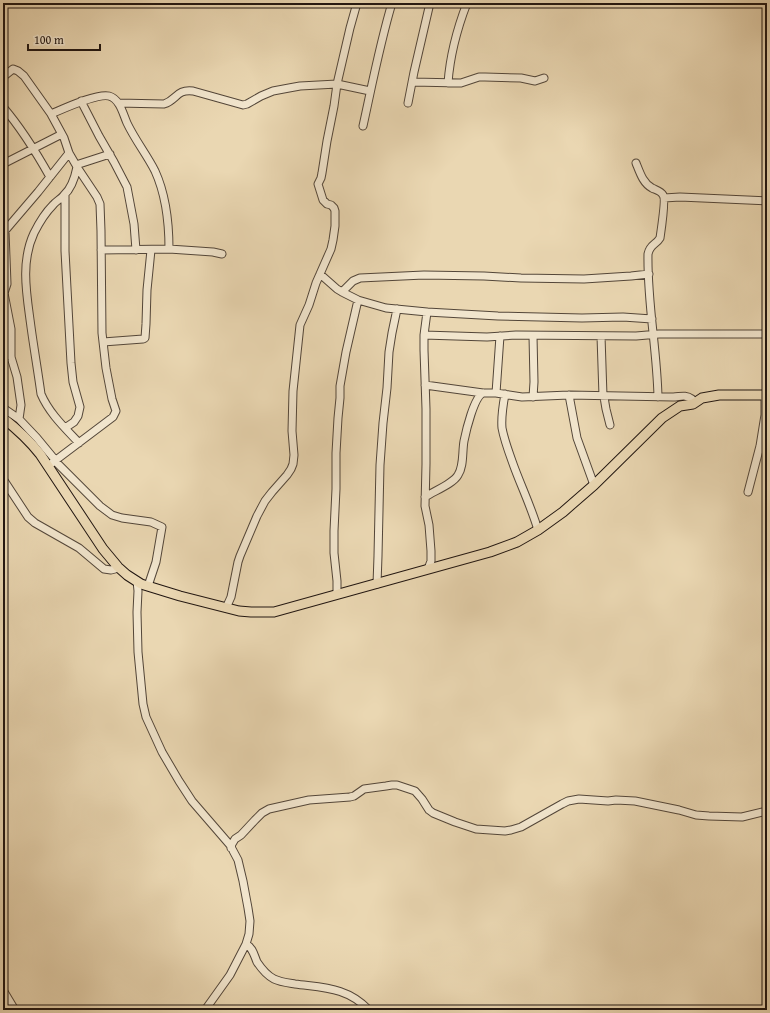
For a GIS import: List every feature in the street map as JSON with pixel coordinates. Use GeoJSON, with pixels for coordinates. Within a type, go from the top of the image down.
{"type":"FeatureCollection","features":[{"type":"Feature","properties":{"kind":"main road"},"geometry":{"type":"LineString","coordinates":[[3,418],[53,463],[103,549],[127,575],[141,584],[226,608],[251,612],[274,612],[490,552],[517,542],[538,530],[563,512],[594,485],[662,418],[680,406],[693,404],[702,398],[718,395],[766,395]]}},
{"type":"Feature","properties":{"kind":"street"},"geometry":{"type":"LineString","coordinates":[[226,608],[231,597],[238,562],[257,516],[268,496],[287,475],[293,464],[293,397],[300,326],[316,283],[331,249],[336,216],[334,208],[323,200],[318,184],[322,173],[337,84],[357,3]]}},
{"type":"Feature","properties":{"kind":"street"},"geometry":{"type":"LineString","coordinates":[[363,126],[370,91],[392,3]]}},
{"type":"Feature","properties":{"kind":"street"},"geometry":{"type":"LineString","coordinates":[[408,103],[430,3]]}},
{"type":"Feature","properties":{"kind":"street"},"geometry":{"type":"LineString","coordinates":[[448,83],[453,48],[461,17],[467,3]]}},
{"type":"Feature","properties":{"kind":"street"},"geometry":{"type":"LineString","coordinates":[[3,78],[13,69],[18,71],[36,92],[51,114],[62,134],[69,153],[76,166],[97,197],[100,204],[103,342],[106,368],[116,411],[113,417],[53,463]]}},
{"type":"Feature","properties":{"kind":"street"},"geometry":{"type":"LineString","coordinates":[[412,82],[465,82],[479,77],[522,78],[535,81],[544,78]]}},
{"type":"Feature","properties":{"kind":"street"},"geometry":{"type":"LineString","coordinates":[[118,103],[164,104],[168,103],[181,92],[187,90],[240,104],[247,104],[279,89],[300,86],[337,84],[370,91]]}},
{"type":"Feature","properties":{"kind":"street"},"geometry":{"type":"LineString","coordinates":[[51,114],[81,101],[102,96],[115,98],[127,124],[155,171],[167,214],[169,249]]}},
{"type":"Feature","properties":{"kind":"street"},"geometry":{"type":"LineString","coordinates":[[81,101],[127,187],[134,224],[136,250]]}},
{"type":"Feature","properties":{"kind":"street"},"geometry":{"type":"LineString","coordinates":[[3,107],[34,149],[50,177]]}},
{"type":"Feature","properties":{"kind":"street"},"geometry":{"type":"LineString","coordinates":[[3,164],[62,134]]}},
{"type":"Feature","properties":{"kind":"street"},"geometry":{"type":"LineString","coordinates":[[19,419],[21,406],[17,377],[11,357],[11,328],[4,293],[7,284],[4,232],[69,153]]}},
{"type":"Feature","properties":{"kind":"street"},"geometry":{"type":"LineString","coordinates":[[76,166],[110,154]]}},
{"type":"Feature","properties":{"kind":"street"},"geometry":{"type":"LineString","coordinates":[[636,163],[646,184],[662,193],[664,198],[660,238],[652,245],[649,251],[649,274],[658,397]]}},
{"type":"Feature","properties":{"kind":"street"},"geometry":{"type":"LineString","coordinates":[[76,166],[75,176],[65,195],[53,204],[42,219],[34,234],[27,257],[25,278],[41,394],[52,413],[78,443]]}},
{"type":"Feature","properties":{"kind":"street"},"geometry":{"type":"LineString","coordinates":[[65,195],[65,251],[71,363],[73,382],[80,407],[78,416],[74,422],[65,428]]}},
{"type":"Feature","properties":{"kind":"street"},"geometry":{"type":"LineString","coordinates":[[664,198],[680,197],[767,201]]}},
{"type":"Feature","properties":{"kind":"street"},"geometry":{"type":"LineString","coordinates":[[101,250],[169,249],[222,254]]}},
{"type":"Feature","properties":{"kind":"street"},"geometry":{"type":"LineString","coordinates":[[103,342],[145,338],[147,290],[151,250]]}},
{"type":"Feature","properties":{"kind":"street"},"geometry":{"type":"LineString","coordinates":[[320,274],[342,292],[358,300],[386,308],[427,312],[568,318],[623,317],[652,319]]}},
{"type":"Feature","properties":{"kind":"street"},"geometry":{"type":"LineString","coordinates":[[342,292],[353,281],[360,278],[424,275],[584,278],[624,277],[649,274]]}},
{"type":"Feature","properties":{"kind":"street"},"geometry":{"type":"LineString","coordinates":[[337,594],[334,531],[336,453],[340,386],[358,300]]}},
{"type":"Feature","properties":{"kind":"street"},"geometry":{"type":"LineString","coordinates":[[377,584],[380,459],[389,352],[397,309]]}},
{"type":"Feature","properties":{"kind":"street"},"geometry":{"type":"LineString","coordinates":[[427,312],[424,335],[426,409],[425,506],[429,525],[431,551],[431,561],[428,569]]}},
{"type":"Feature","properties":{"kind":"street"},"geometry":{"type":"LineString","coordinates":[[424,335],[487,337],[767,334]]}},
{"type":"Feature","properties":{"kind":"street"},"geometry":{"type":"LineString","coordinates":[[496,393],[500,336]]}},
{"type":"Feature","properties":{"kind":"street"},"geometry":{"type":"LineString","coordinates":[[533,397],[534,336]]}},
{"type":"Feature","properties":{"kind":"street"},"geometry":{"type":"LineString","coordinates":[[601,336],[603,396],[610,425]]}},
{"type":"Feature","properties":{"kind":"street"},"geometry":{"type":"LineString","coordinates":[[3,352],[11,357]]}},
{"type":"Feature","properties":{"kind":"street"},"geometry":{"type":"LineString","coordinates":[[425,385],[522,397],[569,395],[673,398],[688,396],[692,399],[693,404]]}},
{"type":"Feature","properties":{"kind":"street"},"geometry":{"type":"LineString","coordinates":[[425,497],[458,476],[469,420],[480,394],[483,393]]}},
{"type":"Feature","properties":{"kind":"street"},"geometry":{"type":"LineString","coordinates":[[505,394],[502,418],[504,438],[516,474],[538,530]]}},
{"type":"Feature","properties":{"kind":"street"},"geometry":{"type":"LineString","coordinates":[[569,395],[577,438],[594,485]]}},
{"type":"Feature","properties":{"kind":"street"},"geometry":{"type":"LineString","coordinates":[[748,492],[760,446],[765,415],[766,395]]}},
{"type":"Feature","properties":{"kind":"street"},"geometry":{"type":"LineString","coordinates":[[3,408],[19,419],[37,438],[53,463],[112,515],[151,522],[162,527],[156,562],[148,586]]}},
{"type":"Feature","properties":{"kind":"street"},"geometry":{"type":"LineString","coordinates":[[3,480],[28,517],[78,548],[104,569],[111,570],[118,567]]}},
{"type":"Feature","properties":{"kind":"street"},"geometry":{"type":"LineString","coordinates":[[137,581],[138,652],[143,704],[146,717],[162,752],[179,781],[192,801],[231,848],[238,860],[244,881],[250,921],[249,934],[246,944],[230,975],[205,1010]]}},
{"type":"Feature","properties":{"kind":"street"},"geometry":{"type":"LineString","coordinates":[[225,840],[230,841],[241,835],[254,820],[269,809],[309,800],[350,797],[364,789],[394,785],[415,791],[433,813],[476,829],[516,829],[568,801],[579,799],[635,801],[701,816],[742,816],[767,811]]}},
{"type":"Feature","properties":{"kind":"street"},"geometry":{"type":"LineString","coordinates":[[231,848],[235,839]]}},
{"type":"Feature","properties":{"kind":"street"},"geometry":{"type":"LineString","coordinates":[[246,944],[250,946],[258,964],[276,980],[335,990],[354,997],[362,1002],[369,1010]]}},
{"type":"Feature","properties":{"kind":"street"},"geometry":{"type":"LineString","coordinates":[[3,990],[15,1010]]}}]}
